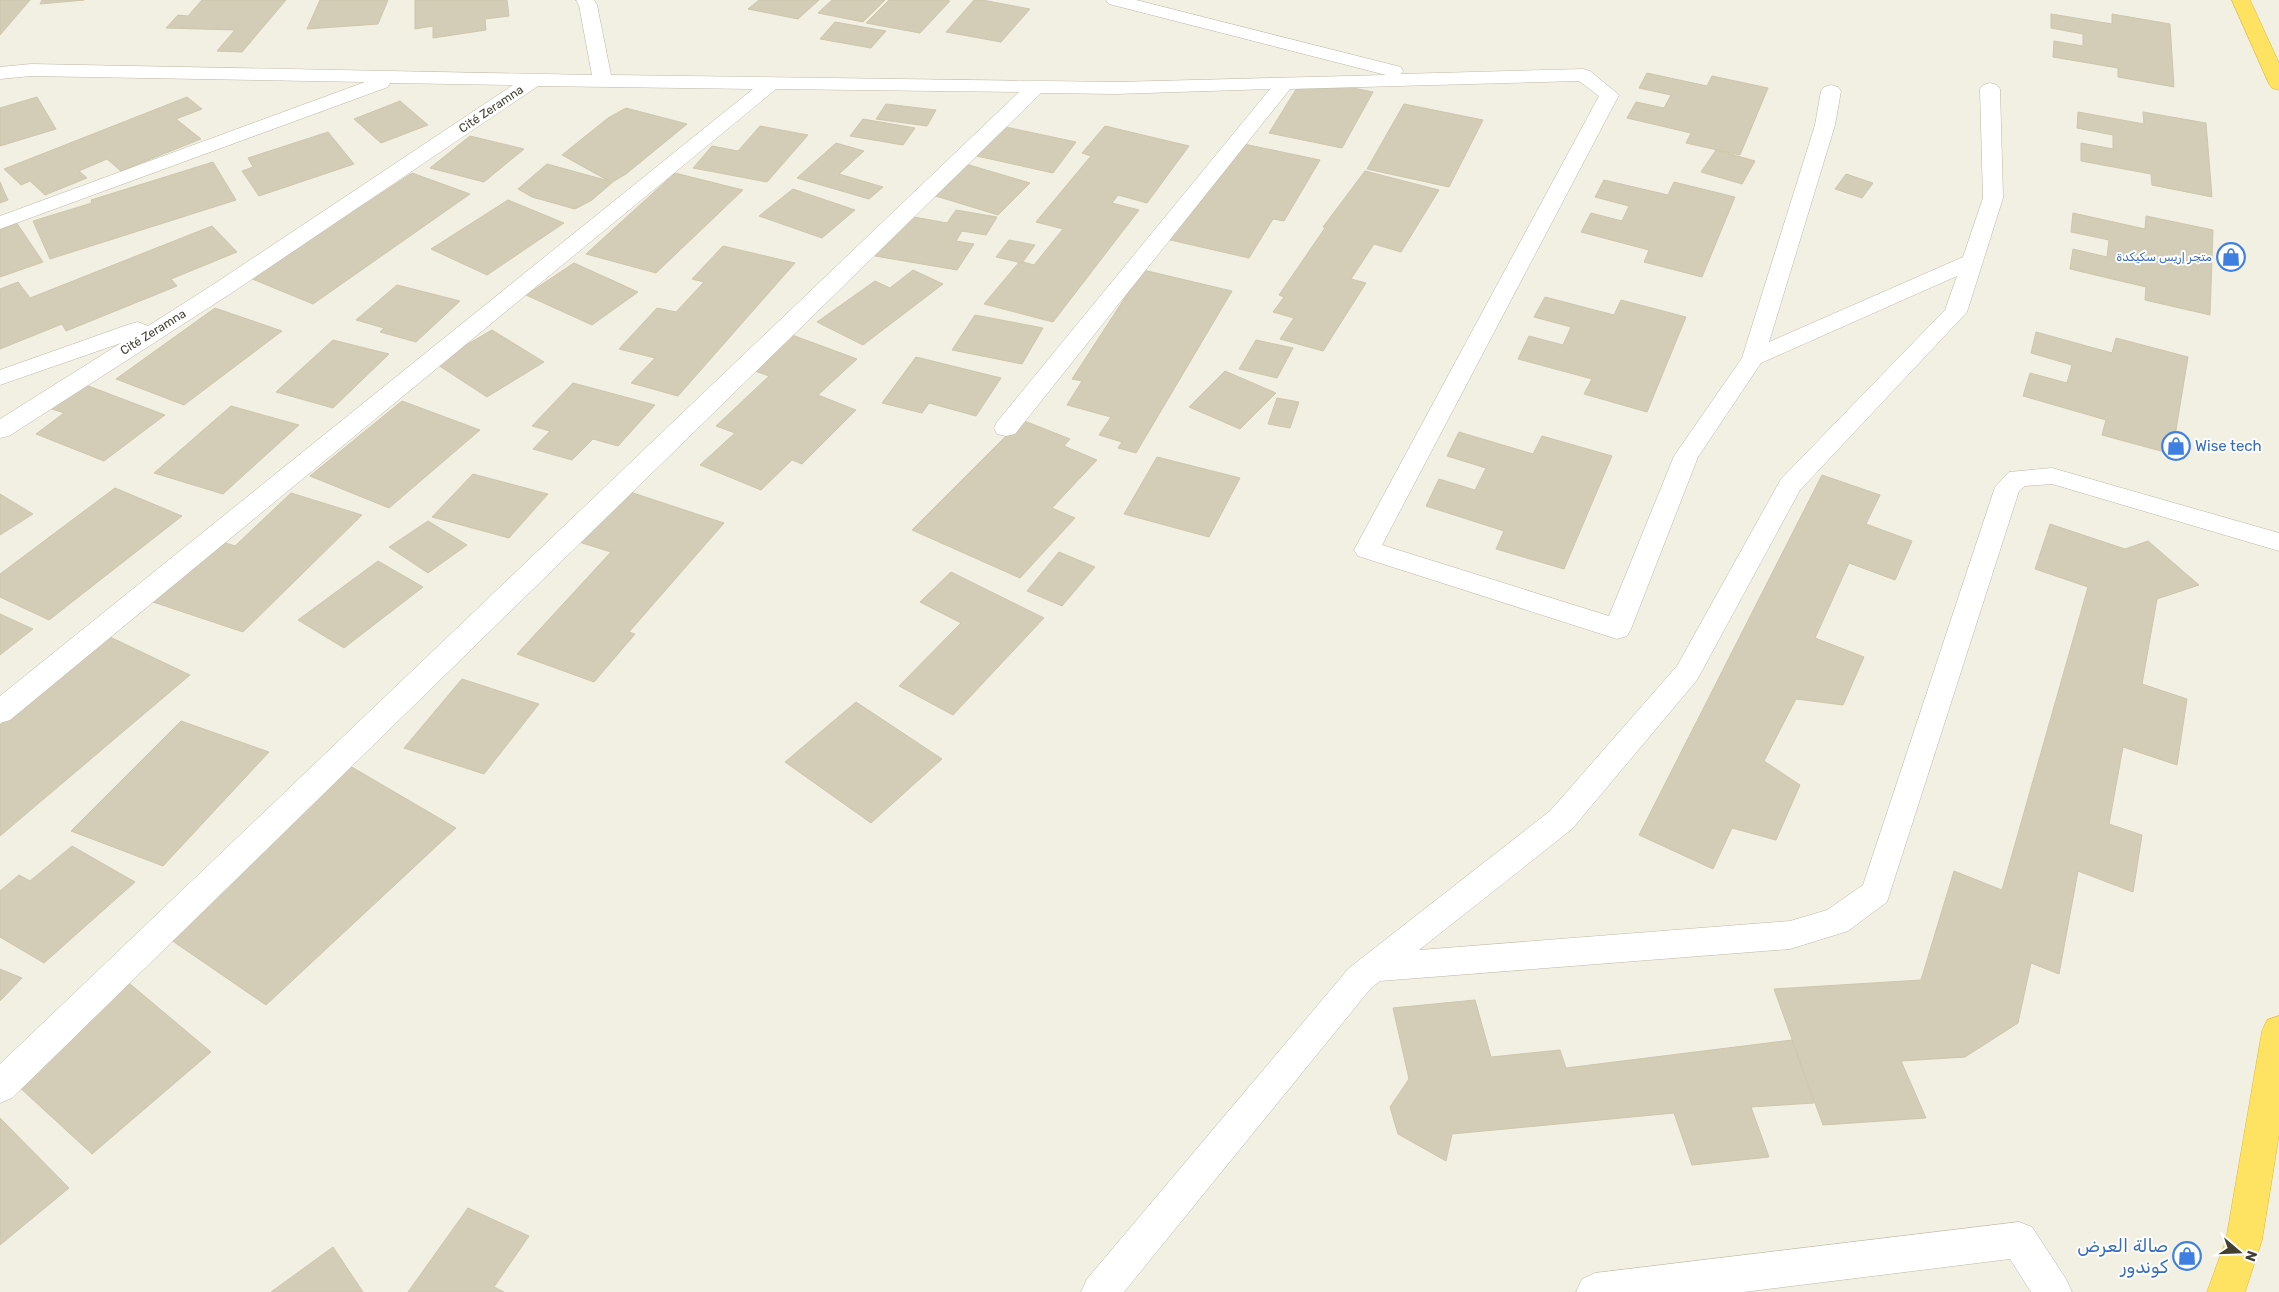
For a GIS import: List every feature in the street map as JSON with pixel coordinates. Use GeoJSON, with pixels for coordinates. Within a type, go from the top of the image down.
{"type":"FeatureCollection","features":[{"type":"Feature","properties":{"kind":"highway"},"geometry":{"type":"LineString","coordinates":[[2241,0],[2279,84]]}},
{"type":"Feature","properties":{"kind":"highway"},"geometry":{"type":"LineString","coordinates":[[2226,1292],[2244,1240],[2279,1031]]}},
{"type":"Feature","properties":{"kind":"street"},"geometry":{"type":"LineString","coordinates":[[585,0],[588,5],[602,81]]}},
{"type":"Feature","properties":{"kind":"street"},"geometry":{"type":"LineString","coordinates":[[1114,0],[1427,79]]}},
{"type":"Feature","properties":{"kind":"street"},"geometry":{"type":"LineString","coordinates":[[0,82],[30,70]]}},
{"type":"Feature","properties":{"kind":"street","name":"Cité Zeramna"},"geometry":{"type":"LineString","coordinates":[[0,73],[30,70],[534,80]]}},
{"type":"Feature","properties":{"kind":"street"},"geometry":{"type":"LineString","coordinates":[[534,80],[1116,88],[1583,74],[1610,95],[1367,550],[1617,629],[1686,456],[1752,358],[1825,125],[1831,91]]}},
{"type":"Feature","properties":{"kind":"street"},"geometry":{"type":"LineString","coordinates":[[0,223],[396,77]]}},
{"type":"Feature","properties":{"kind":"street","name":"Cité Zeramna"},"geometry":{"type":"LineString","coordinates":[[0,430],[184,313],[534,80]]}},
{"type":"Feature","properties":{"kind":"street"},"geometry":{"type":"LineString","coordinates":[[0,712],[772,83]]}},
{"type":"Feature","properties":{"kind":"street"},"geometry":{"type":"LineString","coordinates":[[1006,428],[1285,83]]}},
{"type":"Feature","properties":{"kind":"street"},"geometry":{"type":"LineString","coordinates":[[0,1087],[1036,87]]}},
{"type":"Feature","properties":{"kind":"street"},"geometry":{"type":"LineString","coordinates":[[1100,1292],[1360,978],[1561,820],[1681,680],[1692,664],[1790,485],[1956,312],[1993,198],[1990,89]]}},
{"type":"Feature","properties":{"kind":"street"},"geometry":{"type":"LineString","coordinates":[[1752,358],[1972,261]]}},
{"type":"Feature","properties":{"kind":"street"},"geometry":{"type":"LineString","coordinates":[[0,378],[184,313]]}},
{"type":"Feature","properties":{"kind":"street"},"geometry":{"type":"LineString","coordinates":[[1372,968],[1790,935],[1837,921],[1876,893],[2008,487],[2018,478],[2052,476],[2279,542]]}},
{"type":"Feature","properties":{"kind":"street"},"geometry":{"type":"LineString","coordinates":[[1595,1292],[2019,1240],[2054,1292]]}},
{"type":"Feature","properties":{"kind":"building"},"geometry":{"type":"Polygon","coordinates":[[[0,0],[30,0],[0,35],[0,0]]]}},
{"type":"Feature","properties":{"kind":"building"},"geometry":{"type":"Polygon","coordinates":[[[42,0],[84,0],[40,4],[42,0]]]}},
{"type":"Feature","properties":{"kind":"building"},"geometry":{"type":"Polygon","coordinates":[[[202,0],[286,0],[242,52],[217,51],[235,30],[166,28],[178,15],[188,16],[202,0]]]}},
{"type":"Feature","properties":{"kind":"building"},"geometry":{"type":"Polygon","coordinates":[[[320,0],[388,0],[378,24],[307,29],[320,0]]]}},
{"type":"Feature","properties":{"kind":"building"},"geometry":{"type":"Polygon","coordinates":[[[415,0],[507,0],[509,16],[485,19],[486,30],[433,38],[433,26],[415,29],[415,0]]]}},
{"type":"Feature","properties":{"kind":"building"},"geometry":{"type":"Polygon","coordinates":[[[759,0],[819,0],[798,19],[748,9],[759,0]]]}},
{"type":"Feature","properties":{"kind":"building"},"geometry":{"type":"Polygon","coordinates":[[[832,0],[885,0],[863,22],[818,13],[832,0]]]}},
{"type":"Feature","properties":{"kind":"building"},"geometry":{"type":"Polygon","coordinates":[[[889,0],[950,1],[920,33],[866,23],[889,0]]]}},
{"type":"Feature","properties":{"kind":"building"},"geometry":{"type":"Polygon","coordinates":[[[974,0],[1030,9],[1001,42],[946,32],[974,0]]]}},
{"type":"Feature","properties":{"kind":"building"},"geometry":{"type":"Polygon","coordinates":[[[2051,14],[2112,24],[2112,14],[2170,24],[2174,87],[2118,77],[2118,68],[2053,57],[2054,41],[2083,46],[2083,34],[2051,28],[2051,14]]]}},
{"type":"Feature","properties":{"kind":"building"},"geometry":{"type":"Polygon","coordinates":[[[835,22],[886,31],[871,48],[820,39],[835,22]]]}},
{"type":"Feature","properties":{"kind":"building"},"geometry":{"type":"Polygon","coordinates":[[[1647,73],[1707,86],[1712,76],[1768,88],[1740,155],[1686,143],[1691,133],[1627,118],[1636,102],[1664,108],[1671,95],[1639,88],[1647,73]]]}},
{"type":"Feature","properties":{"kind":"building"},"geometry":{"type":"Polygon","coordinates":[[[1303,78],[1373,92],[1342,148],[1269,133],[1303,78]]]}},
{"type":"Feature","properties":{"kind":"building"},"geometry":{"type":"Polygon","coordinates":[[[37,97],[56,129],[0,146],[0,108],[37,97]]]}},
{"type":"Feature","properties":{"kind":"building"},"geometry":{"type":"Polygon","coordinates":[[[187,97],[202,109],[176,119],[201,139],[121,171],[107,159],[79,171],[87,178],[45,195],[30,181],[21,185],[4,169],[187,97]]]}},
{"type":"Feature","properties":{"kind":"building"},"geometry":{"type":"Polygon","coordinates":[[[400,101],[428,125],[381,143],[354,119],[400,101]]]}},
{"type":"Feature","properties":{"kind":"building"},"geometry":{"type":"Polygon","coordinates":[[[886,104],[936,110],[927,126],[876,119],[886,104]]]}},
{"type":"Feature","properties":{"kind":"building"},"geometry":{"type":"Polygon","coordinates":[[[1404,104],[1483,120],[1449,187],[1367,169],[1404,104]]]}},
{"type":"Feature","properties":{"kind":"building"},"geometry":{"type":"Polygon","coordinates":[[[626,108],[687,124],[592,200],[575,209],[532,197],[518,189],[547,164],[609,181],[562,155],[608,118],[626,108]]]}},
{"type":"Feature","properties":{"kind":"building"},"geometry":{"type":"Polygon","coordinates":[[[2078,112],[2144,124],[2143,112],[2206,123],[2212,197],[2152,185],[2151,174],[2081,161],[2081,143],[2113,149],[2113,135],[2077,128],[2078,112]]]}},
{"type":"Feature","properties":{"kind":"building"},"geometry":{"type":"Polygon","coordinates":[[[863,119],[915,128],[903,145],[850,136],[863,119]]]}},
{"type":"Feature","properties":{"kind":"building"},"geometry":{"type":"Polygon","coordinates":[[[760,126],[808,135],[767,182],[693,168],[712,146],[738,151],[760,126]]]}},
{"type":"Feature","properties":{"kind":"building"},"geometry":{"type":"Polygon","coordinates":[[[1001,126],[1076,142],[1053,173],[977,156],[1001,126]]]}},
{"type":"Feature","properties":{"kind":"building"},"geometry":{"type":"Polygon","coordinates":[[[1105,126],[1189,146],[1147,203],[1118,195],[1112,203],[1139,210],[1053,322],[984,304],[1020,261],[1034,265],[1063,229],[1036,222],[1091,156],[1082,153],[1105,126]]]}},
{"type":"Feature","properties":{"kind":"building"},"geometry":{"type":"Polygon","coordinates":[[[328,132],[354,164],[259,196],[242,171],[253,167],[248,158],[328,132]]]}},
{"type":"Feature","properties":{"kind":"building"},"geometry":{"type":"Polygon","coordinates":[[[470,136],[524,149],[484,182],[430,168],[470,136]]]}},
{"type":"Feature","properties":{"kind":"building"},"geometry":{"type":"Polygon","coordinates":[[[836,143],[864,151],[839,174],[883,187],[869,199],[797,178],[836,143]]]}},
{"type":"Feature","properties":{"kind":"building"},"geometry":{"type":"Polygon","coordinates":[[[1239,143],[1320,160],[1284,221],[1273,219],[1249,258],[1166,239],[1191,202],[1199,204],[1239,143]]]}},
{"type":"Feature","properties":{"kind":"building"},"geometry":{"type":"Polygon","coordinates":[[[1716,150],[1755,161],[1742,184],[1701,172],[1716,150]]]}},
{"type":"Feature","properties":{"kind":"building"},"geometry":{"type":"Polygon","coordinates":[[[213,162],[236,200],[50,259],[33,221],[92,203],[91,200],[213,162]]]}},
{"type":"Feature","properties":{"kind":"building"},"geometry":{"type":"Polygon","coordinates":[[[959,162],[1030,183],[998,215],[926,193],[959,162]]]}},
{"type":"Feature","properties":{"kind":"building"},"geometry":{"type":"Polygon","coordinates":[[[1365,171],[1439,190],[1401,252],[1374,244],[1351,279],[1366,283],[1323,351],[1280,339],[1294,318],[1273,312],[1284,297],[1279,295],[1325,228],[1323,227],[1365,171]]]}},
{"type":"Feature","properties":{"kind":"building"},"geometry":{"type":"Polygon","coordinates":[[[412,173],[470,194],[313,304],[245,276],[354,206],[359,208],[412,173]]]}},
{"type":"Feature","properties":{"kind":"building"},"geometry":{"type":"Polygon","coordinates":[[[675,173],[743,190],[656,273],[586,254],[675,173]]]}},
{"type":"Feature","properties":{"kind":"building"},"geometry":{"type":"Polygon","coordinates":[[[1846,174],[1873,183],[1862,198],[1835,189],[1846,174]]]}},
{"type":"Feature","properties":{"kind":"building"},"geometry":{"type":"Polygon","coordinates":[[[1604,180],[1668,195],[1674,182],[1735,197],[1702,277],[1644,262],[1649,250],[1581,232],[1591,213],[1622,221],[1629,206],[1595,197],[1604,180]]]}},
{"type":"Feature","properties":{"kind":"building"},"geometry":{"type":"Polygon","coordinates":[[[0,182],[8,200],[0,203],[0,182]]]}},
{"type":"Feature","properties":{"kind":"building"},"geometry":{"type":"Polygon","coordinates":[[[793,189],[855,210],[822,238],[759,216],[793,189]]]}},
{"type":"Feature","properties":{"kind":"building"},"geometry":{"type":"Polygon","coordinates":[[[508,200],[564,223],[487,275],[431,249],[508,200]]]}},
{"type":"Feature","properties":{"kind":"building"},"geometry":{"type":"Polygon","coordinates":[[[956,210],[997,217],[986,235],[962,231],[956,241],[974,244],[957,270],[875,256],[903,215],[947,223],[956,210]]]}},
{"type":"Feature","properties":{"kind":"building"},"geometry":{"type":"Polygon","coordinates":[[[2073,213],[2145,229],[2146,216],[2213,230],[2210,315],[2145,300],[2146,287],[2070,269],[2073,249],[2107,257],[2109,240],[2071,232],[2073,213]]]}},
{"type":"Feature","properties":{"kind":"building"},"geometry":{"type":"Polygon","coordinates":[[[14,219],[43,262],[0,277],[0,224],[14,219]]]}},
{"type":"Feature","properties":{"kind":"building"},"geometry":{"type":"Polygon","coordinates":[[[212,226],[237,252],[171,279],[177,286],[66,331],[62,324],[0,349],[0,289],[18,282],[30,298],[212,226]]]}},
{"type":"Feature","properties":{"kind":"building"},"geometry":{"type":"Polygon","coordinates":[[[1009,240],[1035,245],[1022,263],[996,257],[1009,240]]]}},
{"type":"Feature","properties":{"kind":"building"},"geometry":{"type":"Polygon","coordinates":[[[723,246],[795,263],[678,396],[631,383],[655,358],[619,349],[657,308],[676,312],[704,282],[692,279],[723,246]]]}},
{"type":"Feature","properties":{"kind":"building"},"geometry":{"type":"Polygon","coordinates":[[[574,263],[638,292],[592,325],[526,295],[574,263]]]}},
{"type":"Feature","properties":{"kind":"building"},"geometry":{"type":"Polygon","coordinates":[[[913,270],[943,284],[863,345],[817,322],[875,281],[890,288],[913,270]]]}},
{"type":"Feature","properties":{"kind":"building"},"geometry":{"type":"Polygon","coordinates":[[[1143,270],[1232,291],[1136,453],[1118,448],[1122,442],[1099,435],[1111,417],[1067,405],[1082,381],[1072,379],[1143,270]]]}},
{"type":"Feature","properties":{"kind":"building"},"geometry":{"type":"Polygon","coordinates":[[[397,285],[460,301],[416,342],[380,332],[384,328],[356,320],[397,285]]]}},
{"type":"Feature","properties":{"kind":"building"},"geometry":{"type":"Polygon","coordinates":[[[1545,297],[1614,315],[1621,300],[1686,317],[1647,412],[1584,394],[1592,379],[1518,359],[1529,336],[1563,345],[1571,327],[1534,317],[1545,297]]]}},
{"type":"Feature","properties":{"kind":"building"},"geometry":{"type":"Polygon","coordinates":[[[215,308],[282,331],[184,405],[116,379],[215,308]]]}},
{"type":"Feature","properties":{"kind":"building"},"geometry":{"type":"Polygon","coordinates":[[[975,315],[1043,328],[1022,364],[952,350],[975,315]]]}},
{"type":"Feature","properties":{"kind":"building"},"geometry":{"type":"Polygon","coordinates":[[[492,330],[544,362],[487,397],[435,363],[492,330]]]}},
{"type":"Feature","properties":{"kind":"building"},"geometry":{"type":"Polygon","coordinates":[[[2036,332],[2112,353],[2116,338],[2188,357],[2172,454],[2102,435],[2106,420],[2023,396],[2030,373],[2067,383],[2072,365],[2031,353],[2036,332]]]}},
{"type":"Feature","properties":{"kind":"building"},"geometry":{"type":"Polygon","coordinates":[[[792,335],[857,359],[818,395],[856,410],[802,464],[792,460],[761,490],[700,465],[735,433],[716,426],[769,376],[752,370],[792,335]]]}},
{"type":"Feature","properties":{"kind":"building"},"geometry":{"type":"Polygon","coordinates":[[[333,340],[389,354],[333,408],[276,392],[333,340]]]}},
{"type":"Feature","properties":{"kind":"building"},"geometry":{"type":"Polygon","coordinates":[[[1256,340],[1293,348],[1277,378],[1239,369],[1256,340]]]}},
{"type":"Feature","properties":{"kind":"building"},"geometry":{"type":"Polygon","coordinates":[[[916,357],[1001,378],[976,416],[929,403],[922,413],[882,403],[916,357]]]}},
{"type":"Feature","properties":{"kind":"building"},"geometry":{"type":"Polygon","coordinates":[[[1225,371],[1276,393],[1240,429],[1189,407],[1225,371]]]}},
{"type":"Feature","properties":{"kind":"building"},"geometry":{"type":"Polygon","coordinates":[[[573,383],[655,405],[618,446],[593,439],[572,460],[533,449],[550,431],[532,426],[573,383]]]}},
{"type":"Feature","properties":{"kind":"building"},"geometry":{"type":"Polygon","coordinates":[[[83,384],[165,415],[104,461],[36,434],[64,413],[49,408],[83,384]]]}},
{"type":"Feature","properties":{"kind":"building"},"geometry":{"type":"Polygon","coordinates":[[[1277,398],[1299,402],[1290,428],[1268,424],[1277,398]]]}},
{"type":"Feature","properties":{"kind":"building"},"geometry":{"type":"Polygon","coordinates":[[[402,401],[480,430],[389,508],[310,476],[402,401]]]}},
{"type":"Feature","properties":{"kind":"building"},"geometry":{"type":"Polygon","coordinates":[[[231,406],[299,425],[223,494],[154,473],[231,406]]]}},
{"type":"Feature","properties":{"kind":"building"},"geometry":{"type":"Polygon","coordinates":[[[1022,420],[1070,439],[1064,446],[1097,460],[1052,508],[1075,518],[1020,578],[912,530],[1022,420]]]}},
{"type":"Feature","properties":{"kind":"building"},"geometry":{"type":"Polygon","coordinates":[[[1459,432],[1533,454],[1542,436],[1612,456],[1564,569],[1496,549],[1504,531],[1426,506],[1439,479],[1475,490],[1486,468],[1447,456],[1459,432]]]}},
{"type":"Feature","properties":{"kind":"building"},"geometry":{"type":"Polygon","coordinates":[[[1157,457],[1240,478],[1209,537],[1124,514],[1157,457]]]}},
{"type":"Feature","properties":{"kind":"building"},"geometry":{"type":"Polygon","coordinates":[[[473,474],[548,494],[509,538],[432,517],[473,474]]]}},
{"type":"Feature","properties":{"kind":"building"},"geometry":{"type":"Polygon","coordinates":[[[1822,475],[1880,495],[1866,524],[1912,541],[1895,580],[1849,563],[1815,638],[1864,657],[1843,705],[1796,699],[1764,761],[1800,785],[1776,840],[1732,828],[1713,869],[1639,835],[1822,475]]]}},
{"type":"Feature","properties":{"kind":"building"},"geometry":{"type":"Polygon","coordinates":[[[115,488],[182,516],[49,620],[0,597],[0,574],[115,488]]]}},
{"type":"Feature","properties":{"kind":"building"},"geometry":{"type":"Polygon","coordinates":[[[627,491],[724,523],[629,632],[635,634],[594,682],[517,654],[611,552],[579,542],[627,491]]]}},
{"type":"Feature","properties":{"kind":"building"},"geometry":{"type":"Polygon","coordinates":[[[291,493],[362,515],[243,632],[150,601],[216,540],[235,546],[291,493]]]}},
{"type":"Feature","properties":{"kind":"building"},"geometry":{"type":"Polygon","coordinates":[[[0,494],[33,514],[0,535],[0,494]]]}},
{"type":"Feature","properties":{"kind":"building"},"geometry":{"type":"Polygon","coordinates":[[[428,521],[467,545],[428,573],[389,547],[428,521]]]}},
{"type":"Feature","properties":{"kind":"building"},"geometry":{"type":"Polygon","coordinates":[[[2050,524],[2125,549],[2148,541],[2199,585],[2157,599],[2142,684],[2187,699],[2177,765],[2123,747],[2109,824],[2142,835],[2133,892],[2078,871],[2059,974],[2031,963],[2018,1023],[1965,1057],[1901,1061],[1926,1118],[1823,1125],[1774,989],[1921,980],[1954,871],[2002,890],[2088,587],[2035,569],[2050,524]]]}},
{"type":"Feature","properties":{"kind":"building"},"geometry":{"type":"Polygon","coordinates":[[[1059,552],[1095,567],[1062,606],[1027,591],[1059,552]]]}},
{"type":"Feature","properties":{"kind":"building"},"geometry":{"type":"Polygon","coordinates":[[[378,561],[423,587],[344,648],[298,620],[378,561]]]}},
{"type":"Feature","properties":{"kind":"building"},"geometry":{"type":"Polygon","coordinates":[[[951,572],[1044,618],[953,715],[899,686],[961,623],[920,602],[951,572]]]}},
{"type":"Feature","properties":{"kind":"building"},"geometry":{"type":"Polygon","coordinates":[[[0,614],[33,629],[0,655],[0,614]]]}},
{"type":"Feature","properties":{"kind":"building"},"geometry":{"type":"Polygon","coordinates":[[[110,637],[190,675],[0,836],[0,725],[110,637]]]}},
{"type":"Feature","properties":{"kind":"building"},"geometry":{"type":"Polygon","coordinates":[[[462,679],[539,704],[484,774],[404,748],[462,679]]]}},
{"type":"Feature","properties":{"kind":"building"},"geometry":{"type":"Polygon","coordinates":[[[856,702],[942,759],[871,823],[785,762],[856,702]]]}},
{"type":"Feature","properties":{"kind":"building"},"geometry":{"type":"Polygon","coordinates":[[[181,721],[269,752],[163,866],[71,831],[181,721]]]}},
{"type":"Feature","properties":{"kind":"building"},"geometry":{"type":"Polygon","coordinates":[[[350,766],[456,828],[266,1005],[158,931],[350,766]]]}},
{"type":"Feature","properties":{"kind":"building"},"geometry":{"type":"Polygon","coordinates":[[[72,846],[135,882],[44,963],[0,937],[0,891],[19,875],[30,881],[72,846]]]}},
{"type":"Feature","properties":{"kind":"building"},"geometry":{"type":"Polygon","coordinates":[[[0,969],[22,978],[0,1001],[0,969]]]}},
{"type":"Feature","properties":{"kind":"building"},"geometry":{"type":"Polygon","coordinates":[[[123,978],[211,1052],[92,1154],[5,1074],[123,978]]]}},
{"type":"Feature","properties":{"kind":"building"},"geometry":{"type":"Polygon","coordinates":[[[1475,1000],[1491,1057],[1560,1050],[1566,1068],[1792,1040],[1814,1103],[1751,1107],[1769,1157],[1692,1165],[1674,1113],[1452,1134],[1446,1161],[1398,1134],[1390,1107],[1409,1079],[1393,1008],[1475,1000]]]}},
{"type":"Feature","properties":{"kind":"building"},"geometry":{"type":"Polygon","coordinates":[[[0,1118],[69,1188],[0,1245],[0,1118]]]}},
{"type":"Feature","properties":{"kind":"building"},"geometry":{"type":"Polygon","coordinates":[[[468,1208],[529,1236],[494,1287],[504,1292],[408,1292],[468,1208]]]}},
{"type":"Feature","properties":{"kind":"building"},"geometry":{"type":"Polygon","coordinates":[[[333,1247],[363,1292],[271,1292],[333,1247]]]}},
{"type":"Feature","properties":{"kind":"place","name":"متجر إريس سكيكدة"},"geometry":{"type":"Point","coordinates":[2231,257]}},
{"type":"Feature","properties":{"kind":"place","name":"Wise tech"},"geometry":{"type":"Point","coordinates":[2176,446]}},
{"type":"Feature","properties":{"kind":"place","name":"صالة العرض كوندور"},"geometry":{"type":"Point","coordinates":[2187,1256]}}]}
